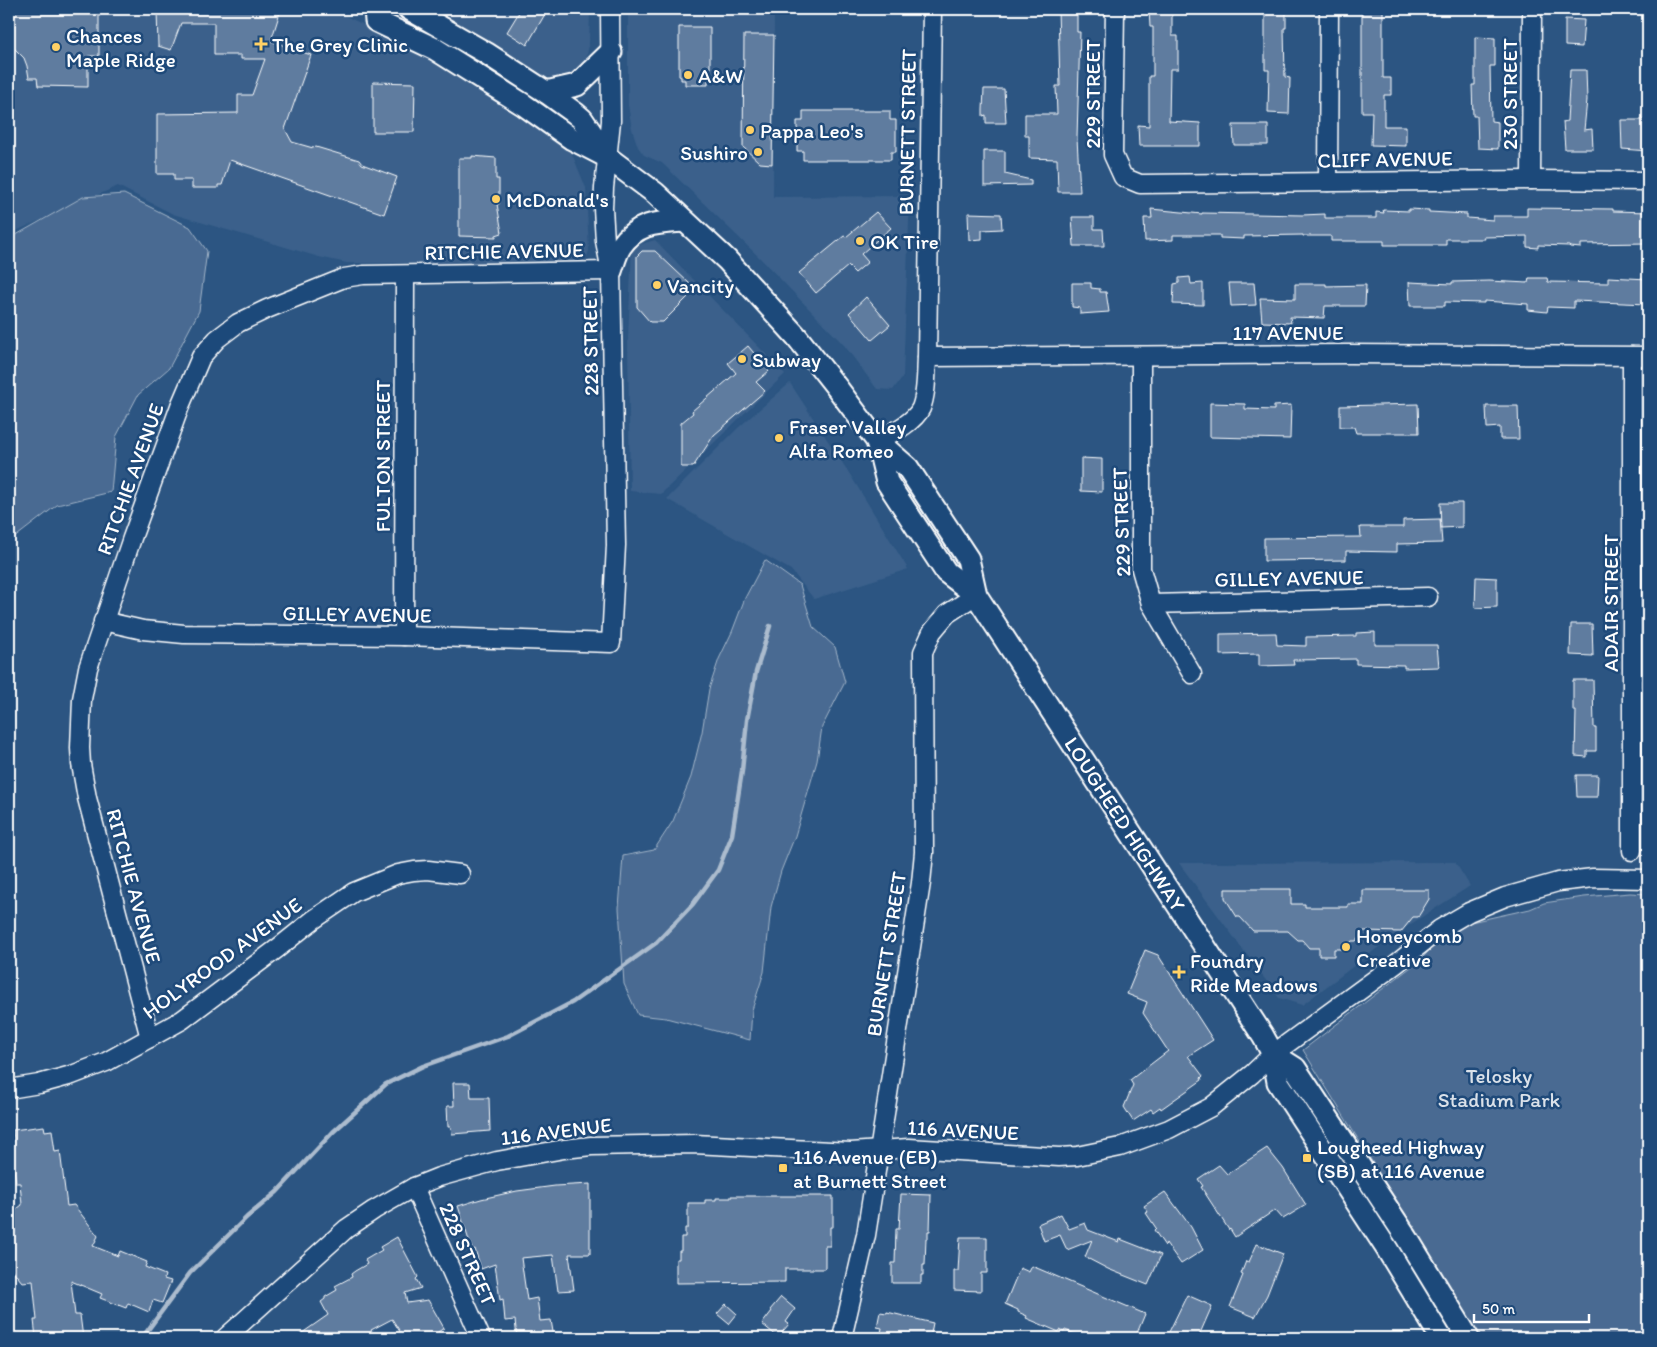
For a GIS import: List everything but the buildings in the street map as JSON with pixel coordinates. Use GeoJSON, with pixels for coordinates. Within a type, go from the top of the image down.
{"type":"FeatureCollection","features":[{"type":"Feature","properties":{"kind":"main road","name":"LOUGHEED HIGHWAY"},"geometry":{"type":"LineString","coordinates":[[375,9],[376,21],[418,40],[443,54],[524,105],[572,139],[607,157],[655,193],[727,260],[797,337],[876,442],[908,468],[968,559],[976,595],[1273,1054],[1278,1082],[1387,1249],[1441,1338]]}},
{"type":"Feature","properties":{"kind":"main road","name":"LOUGHEED HIGHWAY"},"geometry":{"type":"LineString","coordinates":[[409,9],[486,53],[546,92],[582,119],[607,157]]}},
{"type":"Feature","properties":{"kind":"main road"},"geometry":{"type":"LineString","coordinates":[[546,92],[577,85],[611,52]]}},
{"type":"Feature","properties":{"kind":"main road"},"geometry":{"type":"LineString","coordinates":[[611,271],[620,247],[638,229],[655,223],[684,221]]}},
{"type":"Feature","properties":{"kind":"main road","name":"LOUGHEED HIGHWAY"},"geometry":{"type":"LineString","coordinates":[[1273,1054],[1295,1068],[1407,1238],[1468,1338]]}},
{"type":"Feature","properties":{"kind":"street","name":"228 STREET"},"geometry":{"type":"LineString","coordinates":[[610,9],[611,121],[603,208],[605,241],[611,271],[616,545],[611,643]]}},
{"type":"Feature","properties":{"kind":"street","name":"BURNETT STREET"},"geometry":{"type":"LineString","coordinates":[[876,442],[899,430],[918,413],[926,386],[932,9]]}},
{"type":"Feature","properties":{"kind":"street","name":"229 STREET"},"geometry":{"type":"LineString","coordinates":[[1115,9],[1113,155],[1123,177]]}},
{"type":"Feature","properties":{"kind":"street"},"geometry":{"type":"LineString","coordinates":[[1328,9],[1328,182]]}},
{"type":"Feature","properties":{"kind":"street","name":"230 STREET"},"geometry":{"type":"LineString","coordinates":[[1531,180],[1532,9]]}},
{"type":"Feature","properties":{"kind":"street","name":"CLIFF AVENUE"},"geometry":{"type":"LineString","coordinates":[[1123,177],[1140,184],[1531,180],[1648,181]]}},
{"type":"Feature","properties":{"kind":"street","name":"RITCHIE AVENUE"},"geometry":{"type":"LineString","coordinates":[[150,1038],[87,798],[81,764],[80,727],[82,699],[88,668],[104,621],[185,392],[201,357],[217,339],[238,323],[267,309],[344,278],[363,275],[611,271]]}},
{"type":"Feature","properties":{"kind":"street","name":"FULTON STREET"},"geometry":{"type":"LineString","coordinates":[[404,636],[405,275]]}},
{"type":"Feature","properties":{"kind":"street","name":"117 AVENUE"},"geometry":{"type":"LineString","coordinates":[[927,357],[1349,354],[1640,356]]}},
{"type":"Feature","properties":{"kind":"street","name":"229 STREET"},"geometry":{"type":"LineString","coordinates":[[1141,356],[1141,569],[1151,604],[1192,674]]}},
{"type":"Feature","properties":{"kind":"street","name":"ADAIR STREET"},"geometry":{"type":"LineString","coordinates":[[1632,851],[1640,356]]}},
{"type":"Feature","properties":{"kind":"street","name":"BURNETT STREET"},"geometry":{"type":"LineString","coordinates":[[842,1338],[866,1235],[920,892],[924,852],[923,652],[932,632],[947,614],[976,595]]}},
{"type":"Feature","properties":{"kind":"street","name":"GILLEY AVENUE"},"geometry":{"type":"LineString","coordinates":[[1151,604],[1428,597]]}},
{"type":"Feature","properties":{"kind":"street","name":"GILLEY AVENUE"},"geometry":{"type":"LineString","coordinates":[[104,621],[142,630],[177,634],[404,636],[611,643]]}},
{"type":"Feature","properties":{"kind":"street","name":"HOLYROOD AVENUE"},"geometry":{"type":"LineString","coordinates":[[9,1089],[39,1084],[72,1075],[106,1062],[150,1038],[194,1012],[313,920],[354,892],[398,874],[414,871],[428,870],[460,874]]}},
{"type":"Feature","properties":{"kind":"street","name":"116 AVENUE"},"geometry":{"type":"LineString","coordinates":[[225,1338],[346,1229],[374,1210],[414,1188],[439,1177],[497,1161],[591,1146],[694,1144],[851,1152],[909,1148],[1059,1157],[1104,1151],[1168,1129],[1211,1107],[1252,1074],[1273,1054],[1396,964],[1440,929],[1469,912],[1505,897],[1558,882],[1593,878],[1648,878]]}},
{"type":"Feature","properties":{"kind":"street","name":"228 STREET"},"geometry":{"type":"LineString","coordinates":[[414,1188],[481,1338]]}},
{"type":"Feature","properties":{"kind":"shaded area"},"geometry":{"type":"Polygon","coordinates":[[[9,9],[331,9],[414,49],[567,149],[572,154],[586,188],[589,251],[587,256],[584,261],[575,264],[347,263],[319,257],[173,214],[118,186],[9,234],[9,9]]]}},
{"type":"Feature","properties":{"kind":"shaded area"},"geometry":{"type":"Polygon","coordinates":[[[427,9],[590,9],[589,45],[586,59],[577,74],[562,80],[542,76],[427,9]]]}},
{"type":"Feature","properties":{"kind":"shaded area"},"geometry":{"type":"Polygon","coordinates":[[[628,9],[774,9],[773,197],[910,196],[903,376],[893,390],[877,389],[844,345],[760,258],[662,163],[644,155],[638,147],[632,129],[628,105],[628,9]]]}},
{"type":"Feature","properties":{"kind":"shaded area"},"geometry":{"type":"Polygon","coordinates":[[[655,240],[785,374],[661,494],[630,491],[628,340],[632,247],[655,240]]]}},
{"type":"Feature","properties":{"kind":"shaded area"},"geometry":{"type":"Polygon","coordinates":[[[790,383],[849,473],[908,569],[814,599],[791,570],[667,499],[738,428],[790,383]]]}},
{"type":"Feature","properties":{"kind":"shaded area"},"geometry":{"type":"Polygon","coordinates":[[[1455,862],[1470,886],[1400,931],[1302,1005],[1279,998],[1179,863],[1455,862]]]}},
{"type":"Feature","properties":{"kind":"green space"},"geometry":{"type":"Polygon","coordinates":[[[124,194],[190,227],[207,251],[199,311],[169,368],[138,395],[116,437],[111,492],[57,505],[9,542],[9,239],[83,197],[124,194]]]}},
{"type":"Feature","properties":{"kind":"green space"},"geometry":{"type":"Polygon","coordinates":[[[765,560],[800,585],[813,627],[835,647],[845,682],[822,727],[817,761],[795,836],[781,871],[771,907],[764,972],[752,1010],[750,1040],[666,1018],[638,1015],[624,984],[619,908],[623,856],[654,850],[673,821],[691,777],[702,732],[709,689],[719,659],[745,598],[765,560]]]}},
{"type":"Feature","properties":{"kind":"green space","name":"Telosky Stadium Park"},"geometry":{"type":"Polygon","coordinates":[[[1630,893],[1648,894],[1648,1338],[1481,1338],[1303,1050],[1419,961],[1435,945],[1471,922],[1530,909],[1544,903],[1630,893]]]}},
{"type":"Feature","properties":{"kind":"waterway"},"geometry":{"type":"LineString","coordinates":[[142,1338],[190,1273],[247,1217],[277,1192],[333,1132],[386,1084],[423,1066],[508,1036],[573,1002],[656,943],[693,904],[718,870],[732,835],[742,771],[747,720],[756,672],[770,626]]}},
{"type":"Feature","properties":{"kind":"place","name":"The Grey Clinic"},"geometry":{"type":"Point","coordinates":[261,44]}},
{"type":"Feature","properties":{"kind":"place","name":"Chances Maple Ridge"},"geometry":{"type":"Point","coordinates":[56,47]}},
{"type":"Feature","properties":{"kind":"place","name":"A&W"},"geometry":{"type":"Point","coordinates":[688,75]}},
{"type":"Feature","properties":{"kind":"place","name":"Pappa Leo's"},"geometry":{"type":"Point","coordinates":[750,130]}},
{"type":"Feature","properties":{"kind":"place","name":"Sushiro"},"geometry":{"type":"Point","coordinates":[758,152]}},
{"type":"Feature","properties":{"kind":"place","name":"McDonald's"},"geometry":{"type":"Point","coordinates":[496,199]}},
{"type":"Feature","properties":{"kind":"place","name":"OK Tire"},"geometry":{"type":"Point","coordinates":[860,241]}},
{"type":"Feature","properties":{"kind":"place","name":"Vancity"},"geometry":{"type":"Point","coordinates":[657,285]}},
{"type":"Feature","properties":{"kind":"place","name":"Subway"},"geometry":{"type":"Point","coordinates":[742,359]}},
{"type":"Feature","properties":{"kind":"place","name":"Fraser Valley Alfa Romeo"},"geometry":{"type":"Point","coordinates":[779,438]}},
{"type":"Feature","properties":{"kind":"place","name":"Honeycomb Creative"},"geometry":{"type":"Point","coordinates":[1346,947]}},
{"type":"Feature","properties":{"kind":"place","name":"Foundry Ride Meadows"},"geometry":{"type":"Point","coordinates":[1179,972]}},
{"type":"Feature","properties":{"kind":"place","name":"Lougheed Highway (SB) at 116 Avenue"},"geometry":{"type":"Point","coordinates":[1307,1158]}},
{"type":"Feature","properties":{"kind":"place","name":"116 Avenue (EB) at Burnett Street"},"geometry":{"type":"Point","coordinates":[783,1168]}}]}
